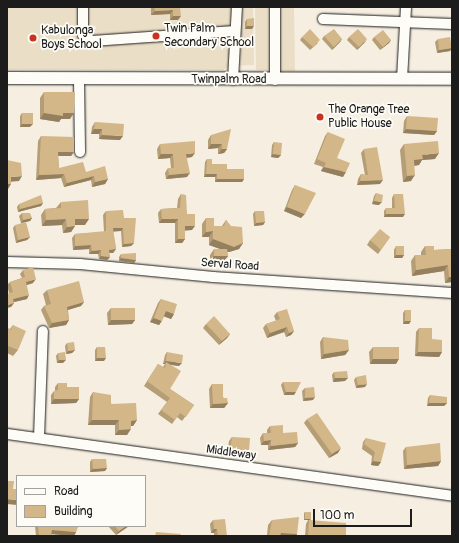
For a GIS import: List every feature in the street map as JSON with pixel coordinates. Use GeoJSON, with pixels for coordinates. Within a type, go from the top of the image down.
{"type":"FeatureCollection","features":[{"type":"Feature","properties":{"kind":"main road","name":"Twinpalm Road"},"geometry":{"type":"LineString","coordinates":[[7,78],[233,80],[452,79]]}},
{"type":"Feature","properties":{"kind":"street"},"geometry":{"type":"LineString","coordinates":[[83,7],[84,35],[92,41],[235,31]]}},
{"type":"Feature","properties":{"kind":"street"},"geometry":{"type":"LineString","coordinates":[[233,80],[237,7]]}},
{"type":"Feature","properties":{"kind":"street"},"geometry":{"type":"LineString","coordinates":[[275,7],[275,80]]}},
{"type":"Feature","properties":{"kind":"street"},"geometry":{"type":"LineString","coordinates":[[402,79],[406,7]]}},
{"type":"Feature","properties":{"kind":"street"},"geometry":{"type":"LineString","coordinates":[[323,19],[452,24]]}},
{"type":"Feature","properties":{"kind":"street"},"geometry":{"type":"LineString","coordinates":[[80,79],[80,152]]}},
{"type":"Feature","properties":{"kind":"street","name":"Serval Road"},"geometry":{"type":"LineString","coordinates":[[7,262],[80,264],[213,278],[452,293]]}},
{"type":"Feature","properties":{"kind":"street"},"geometry":{"type":"LineString","coordinates":[[39,438],[43,331]]}},
{"type":"Feature","properties":{"kind":"street","name":"Middleway"},"geometry":{"type":"LineString","coordinates":[[7,434],[452,496]]}},
{"type":"Feature","properties":{"kind":"shaded area","name":"Twin Palm Secondary School"},"geometry":{"type":"Polygon","coordinates":[[[7,7],[253,7],[254,65],[229,66],[223,70],[7,70],[7,7]]]}},
{"type":"Feature","properties":{"kind":"shaded area"},"geometry":{"type":"Polygon","coordinates":[[[255,7],[294,7],[295,71],[256,70],[255,7]]]}},
{"type":"Feature","properties":{"kind":"building"},"geometry":{"type":"Polygon","coordinates":[[[154,7],[180,7],[181,16],[173,16],[173,10],[155,11],[154,7]]]}},
{"type":"Feature","properties":{"kind":"building"},"geometry":{"type":"Polygon","coordinates":[[[254,18],[254,26],[247,26],[247,19],[254,18]]]}},
{"type":"Feature","properties":{"kind":"building"},"geometry":{"type":"Polygon","coordinates":[[[310,29],[320,40],[313,47],[302,37],[310,29]]]}},
{"type":"Feature","properties":{"kind":"building"},"geometry":{"type":"Polygon","coordinates":[[[334,29],[342,39],[334,47],[324,36],[334,29]]]}},
{"type":"Feature","properties":{"kind":"building"},"geometry":{"type":"Polygon","coordinates":[[[358,29],[367,39],[359,47],[349,37],[358,29]]]}},
{"type":"Feature","properties":{"kind":"building"},"geometry":{"type":"Polygon","coordinates":[[[383,30],[391,40],[383,47],[374,37],[383,30]]]}},
{"type":"Feature","properties":{"kind":"building"},"geometry":{"type":"Polygon","coordinates":[[[450,37],[452,48],[439,50],[438,39],[450,37]]]}},
{"type":"Feature","properties":{"kind":"building"},"geometry":{"type":"Polygon","coordinates":[[[44,92],[75,92],[74,113],[63,113],[63,116],[44,113],[44,92]]]}},
{"type":"Feature","properties":{"kind":"building"},"geometry":{"type":"Polygon","coordinates":[[[22,113],[33,113],[33,124],[22,124],[22,113]]]}},
{"type":"Feature","properties":{"kind":"building"},"geometry":{"type":"Polygon","coordinates":[[[407,116],[438,118],[437,131],[406,129],[407,116]]]}},
{"type":"Feature","properties":{"kind":"building"},"geometry":{"type":"Polygon","coordinates":[[[95,122],[124,124],[123,136],[102,135],[102,129],[94,129],[95,122]]]}},
{"type":"Feature","properties":{"kind":"building"},"geometry":{"type":"Polygon","coordinates":[[[231,129],[227,149],[222,149],[222,144],[211,144],[211,135],[231,129]]]}},
{"type":"Feature","properties":{"kind":"building"},"geometry":{"type":"Polygon","coordinates":[[[328,132],[345,139],[337,158],[350,163],[346,172],[324,167],[326,163],[317,159],[328,132]]]}},
{"type":"Feature","properties":{"kind":"building"},"geometry":{"type":"Polygon","coordinates":[[[41,136],[74,137],[74,152],[58,152],[59,168],[83,162],[86,172],[105,166],[108,179],[95,182],[94,176],[67,183],[64,174],[39,175],[41,136]]]}},
{"type":"Feature","properties":{"kind":"building"},"geometry":{"type":"Polygon","coordinates":[[[195,141],[195,153],[186,154],[190,173],[169,175],[168,168],[174,168],[173,154],[161,154],[160,144],[195,141]]]}},
{"type":"Feature","properties":{"kind":"building"},"geometry":{"type":"Polygon","coordinates":[[[438,141],[439,153],[422,155],[423,159],[414,160],[415,175],[407,176],[404,144],[438,141]]]}},
{"type":"Feature","properties":{"kind":"building"},"geometry":{"type":"Polygon","coordinates":[[[274,142],[282,143],[281,155],[273,154],[274,142]]]}},
{"type":"Feature","properties":{"kind":"building"},"geometry":{"type":"Polygon","coordinates":[[[377,147],[383,180],[360,181],[361,174],[368,175],[364,149],[377,147]]]}},
{"type":"Feature","properties":{"kind":"building"},"geometry":{"type":"Polygon","coordinates":[[[207,159],[212,159],[212,164],[227,164],[227,169],[244,169],[244,179],[217,179],[217,174],[206,174],[207,159]]]}},
{"type":"Feature","properties":{"kind":"building"},"geometry":{"type":"Polygon","coordinates":[[[7,160],[21,163],[22,176],[11,177],[11,184],[7,184],[7,160]]]}},
{"type":"Feature","properties":{"kind":"building"},"geometry":{"type":"Polygon","coordinates":[[[295,185],[316,193],[305,214],[287,207],[295,185]]]}},
{"type":"Feature","properties":{"kind":"building"},"geometry":{"type":"Polygon","coordinates":[[[376,193],[383,195],[382,202],[374,201],[376,193]]]}},
{"type":"Feature","properties":{"kind":"building"},"geometry":{"type":"Polygon","coordinates":[[[181,194],[186,195],[187,214],[195,214],[195,226],[185,226],[185,239],[178,239],[178,219],[162,219],[161,209],[180,208],[181,194]]]}},
{"type":"Feature","properties":{"kind":"building"},"geometry":{"type":"Polygon","coordinates":[[[394,194],[403,194],[405,214],[386,214],[386,208],[395,208],[394,194]]]}},
{"type":"Feature","properties":{"kind":"building"},"geometry":{"type":"Polygon","coordinates":[[[41,195],[43,203],[20,209],[19,204],[41,195]]]}},
{"type":"Feature","properties":{"kind":"building"},"geometry":{"type":"Polygon","coordinates":[[[88,200],[89,219],[75,219],[75,226],[67,227],[66,219],[46,220],[45,209],[61,208],[61,202],[88,200]]]}},
{"type":"Feature","properties":{"kind":"building"},"geometry":{"type":"Polygon","coordinates":[[[123,210],[124,218],[136,218],[134,243],[124,244],[123,228],[113,228],[116,249],[109,250],[110,257],[101,256],[101,250],[92,251],[91,245],[75,246],[75,234],[106,231],[106,211],[123,210]]]}},
{"type":"Feature","properties":{"kind":"building"},"geometry":{"type":"Polygon","coordinates":[[[255,211],[264,211],[265,222],[256,223],[255,211]]]}},
{"type":"Feature","properties":{"kind":"building"},"geometry":{"type":"Polygon","coordinates":[[[22,213],[30,213],[32,218],[23,220],[22,213]]]}},
{"type":"Feature","properties":{"kind":"building"},"geometry":{"type":"Polygon","coordinates":[[[206,218],[214,218],[214,226],[224,226],[226,220],[231,226],[242,227],[243,243],[234,247],[213,239],[213,231],[206,232],[206,218]]]}},
{"type":"Feature","properties":{"kind":"building"},"geometry":{"type":"Polygon","coordinates":[[[26,222],[30,237],[18,240],[15,225],[26,222]]]}},
{"type":"Feature","properties":{"kind":"building"},"geometry":{"type":"Polygon","coordinates":[[[380,229],[390,237],[381,250],[370,240],[380,229]]]}},
{"type":"Feature","properties":{"kind":"building"},"geometry":{"type":"Polygon","coordinates":[[[396,246],[404,246],[404,255],[396,255],[396,246]]]}},
{"type":"Feature","properties":{"kind":"building"},"geometry":{"type":"Polygon","coordinates":[[[425,246],[434,246],[434,250],[452,249],[452,277],[449,277],[448,265],[416,270],[415,255],[426,255],[425,246]]]}},
{"type":"Feature","properties":{"kind":"building"},"geometry":{"type":"Polygon","coordinates":[[[214,249],[227,249],[228,256],[214,256],[214,249]]]}},
{"type":"Feature","properties":{"kind":"building"},"geometry":{"type":"Polygon","coordinates":[[[136,253],[136,260],[121,258],[121,254],[136,253]]]}},
{"type":"Feature","properties":{"kind":"building"},"geometry":{"type":"Polygon","coordinates":[[[33,267],[36,279],[26,282],[29,295],[13,299],[14,303],[7,305],[7,294],[13,292],[10,282],[25,277],[23,270],[33,267]]]}},
{"type":"Feature","properties":{"kind":"building"},"geometry":{"type":"Polygon","coordinates":[[[79,281],[84,302],[67,307],[69,320],[52,323],[44,306],[51,304],[47,290],[79,281]]]}},
{"type":"Feature","properties":{"kind":"building"},"geometry":{"type":"Polygon","coordinates":[[[161,299],[177,304],[174,314],[166,311],[162,321],[154,318],[161,299]]]}},
{"type":"Feature","properties":{"kind":"building"},"geometry":{"type":"Polygon","coordinates":[[[111,308],[135,308],[135,320],[111,320],[111,308]]]}},
{"type":"Feature","properties":{"kind":"building"},"geometry":{"type":"Polygon","coordinates":[[[287,309],[294,331],[289,333],[287,327],[270,333],[266,324],[280,319],[277,312],[287,309]]]}},
{"type":"Feature","properties":{"kind":"building"},"geometry":{"type":"Polygon","coordinates":[[[405,310],[411,310],[411,321],[405,321],[405,310]]]}},
{"type":"Feature","properties":{"kind":"building"},"geometry":{"type":"Polygon","coordinates":[[[214,316],[230,334],[222,341],[206,324],[214,316]]]}},
{"type":"Feature","properties":{"kind":"building"},"geometry":{"type":"Polygon","coordinates":[[[13,325],[26,331],[18,350],[8,346],[7,348],[7,328],[11,330],[13,325]]]}},
{"type":"Feature","properties":{"kind":"building"},"geometry":{"type":"Polygon","coordinates":[[[419,328],[432,328],[432,339],[442,340],[442,352],[418,352],[419,328]]]}},
{"type":"Feature","properties":{"kind":"building"},"geometry":{"type":"Polygon","coordinates":[[[323,337],[348,340],[349,350],[324,354],[323,337]]]}},
{"type":"Feature","properties":{"kind":"building"},"geometry":{"type":"Polygon","coordinates":[[[74,342],[75,350],[68,351],[67,343],[74,342]]]}},
{"type":"Feature","properties":{"kind":"building"},"geometry":{"type":"Polygon","coordinates":[[[97,347],[105,347],[106,358],[97,358],[97,347]]]}},
{"type":"Feature","properties":{"kind":"building"},"geometry":{"type":"Polygon","coordinates":[[[373,347],[399,347],[399,359],[373,359],[373,347]]]}},
{"type":"Feature","properties":{"kind":"building"},"geometry":{"type":"Polygon","coordinates":[[[65,352],[66,360],[59,360],[58,353],[65,352]]]}},
{"type":"Feature","properties":{"kind":"building"},"geometry":{"type":"Polygon","coordinates":[[[167,352],[183,355],[182,363],[166,361],[167,352]]]}},
{"type":"Feature","properties":{"kind":"building"},"geometry":{"type":"Polygon","coordinates":[[[166,362],[181,371],[170,389],[194,405],[186,417],[180,413],[175,420],[161,410],[170,398],[147,381],[158,364],[165,368],[166,362]]]}},
{"type":"Feature","properties":{"kind":"building"},"geometry":{"type":"Polygon","coordinates":[[[347,371],[348,378],[335,378],[334,372],[347,371]]]}},
{"type":"Feature","properties":{"kind":"building"},"geometry":{"type":"Polygon","coordinates":[[[366,375],[367,384],[358,385],[356,377],[366,375]]]}},
{"type":"Feature","properties":{"kind":"building"},"geometry":{"type":"Polygon","coordinates":[[[283,382],[301,382],[296,392],[286,392],[283,382]]]}},
{"type":"Feature","properties":{"kind":"building"},"geometry":{"type":"Polygon","coordinates":[[[58,383],[67,383],[67,387],[79,387],[79,399],[54,399],[54,391],[58,390],[58,383]]]}},
{"type":"Feature","properties":{"kind":"building"},"geometry":{"type":"Polygon","coordinates":[[[212,384],[223,384],[223,398],[227,398],[228,403],[213,404],[212,384]]]}},
{"type":"Feature","properties":{"kind":"building"},"geometry":{"type":"Polygon","coordinates":[[[314,387],[315,397],[305,398],[305,388],[314,387]]]}},
{"type":"Feature","properties":{"kind":"building"},"geometry":{"type":"Polygon","coordinates":[[[93,392],[111,395],[111,404],[136,403],[137,420],[131,421],[131,429],[119,430],[119,420],[92,420],[93,392]]]}},
{"type":"Feature","properties":{"kind":"building"},"geometry":{"type":"Polygon","coordinates":[[[430,395],[447,397],[447,403],[429,403],[430,395]]]}},
{"type":"Feature","properties":{"kind":"building"},"geometry":{"type":"Polygon","coordinates":[[[317,413],[341,448],[332,454],[307,419],[317,413]]]}},
{"type":"Feature","properties":{"kind":"building"},"geometry":{"type":"Polygon","coordinates":[[[283,425],[283,433],[297,432],[298,443],[271,446],[271,440],[264,441],[263,433],[271,433],[270,426],[283,425]]]}},
{"type":"Feature","properties":{"kind":"building"},"geometry":{"type":"Polygon","coordinates":[[[232,437],[250,438],[249,451],[230,450],[232,437]]]}},
{"type":"Feature","properties":{"kind":"building"},"geometry":{"type":"Polygon","coordinates":[[[366,438],[386,443],[381,462],[373,461],[375,452],[364,444],[366,438]]]}},
{"type":"Feature","properties":{"kind":"building"},"geometry":{"type":"Polygon","coordinates":[[[440,443],[441,461],[407,465],[406,447],[440,443]]]}},
{"type":"Feature","properties":{"kind":"building"},"geometry":{"type":"Polygon","coordinates":[[[92,459],[106,459],[107,468],[93,469],[92,459]]]}},
{"type":"Feature","properties":{"kind":"building"},"geometry":{"type":"Polygon","coordinates":[[[7,481],[14,481],[13,489],[16,489],[16,500],[7,499],[7,481]]]}},
{"type":"Feature","properties":{"kind":"building"},"geometry":{"type":"Polygon","coordinates":[[[305,512],[311,512],[311,519],[305,519],[305,512]]]}},
{"type":"Feature","properties":{"kind":"building"},"geometry":{"type":"Polygon","coordinates":[[[299,517],[297,534],[281,533],[280,536],[269,536],[272,520],[299,517]]]}},
{"type":"Feature","properties":{"kind":"building"},"geometry":{"type":"Polygon","coordinates":[[[225,519],[227,536],[218,536],[217,529],[214,529],[213,520],[225,519]]]}},
{"type":"Feature","properties":{"kind":"building"},"geometry":{"type":"Polygon","coordinates":[[[309,520],[346,523],[346,536],[308,536],[309,520]]]}},
{"type":"Feature","properties":{"kind":"building"},"geometry":{"type":"Polygon","coordinates":[[[38,527],[78,527],[76,532],[52,530],[51,536],[39,536],[38,527]]]}},
{"type":"Feature","properties":{"kind":"building"},"geometry":{"type":"Polygon","coordinates":[[[116,527],[125,527],[119,531],[116,527]]]}},
{"type":"Feature","properties":{"kind":"building"},"geometry":{"type":"Polygon","coordinates":[[[156,532],[181,534],[180,536],[155,536],[156,532]]]}},
{"type":"Feature","properties":{"kind":"place","name":"Twin Palm Secondary School"},"geometry":{"type":"Point","coordinates":[156,36]}},
{"type":"Feature","properties":{"kind":"place","name":"Kabulonga Boys School"},"geometry":{"type":"Point","coordinates":[33,38]}},
{"type":"Feature","properties":{"kind":"place","name":"The Orange Tree Public House"},"geometry":{"type":"Point","coordinates":[320,117]}}]}
